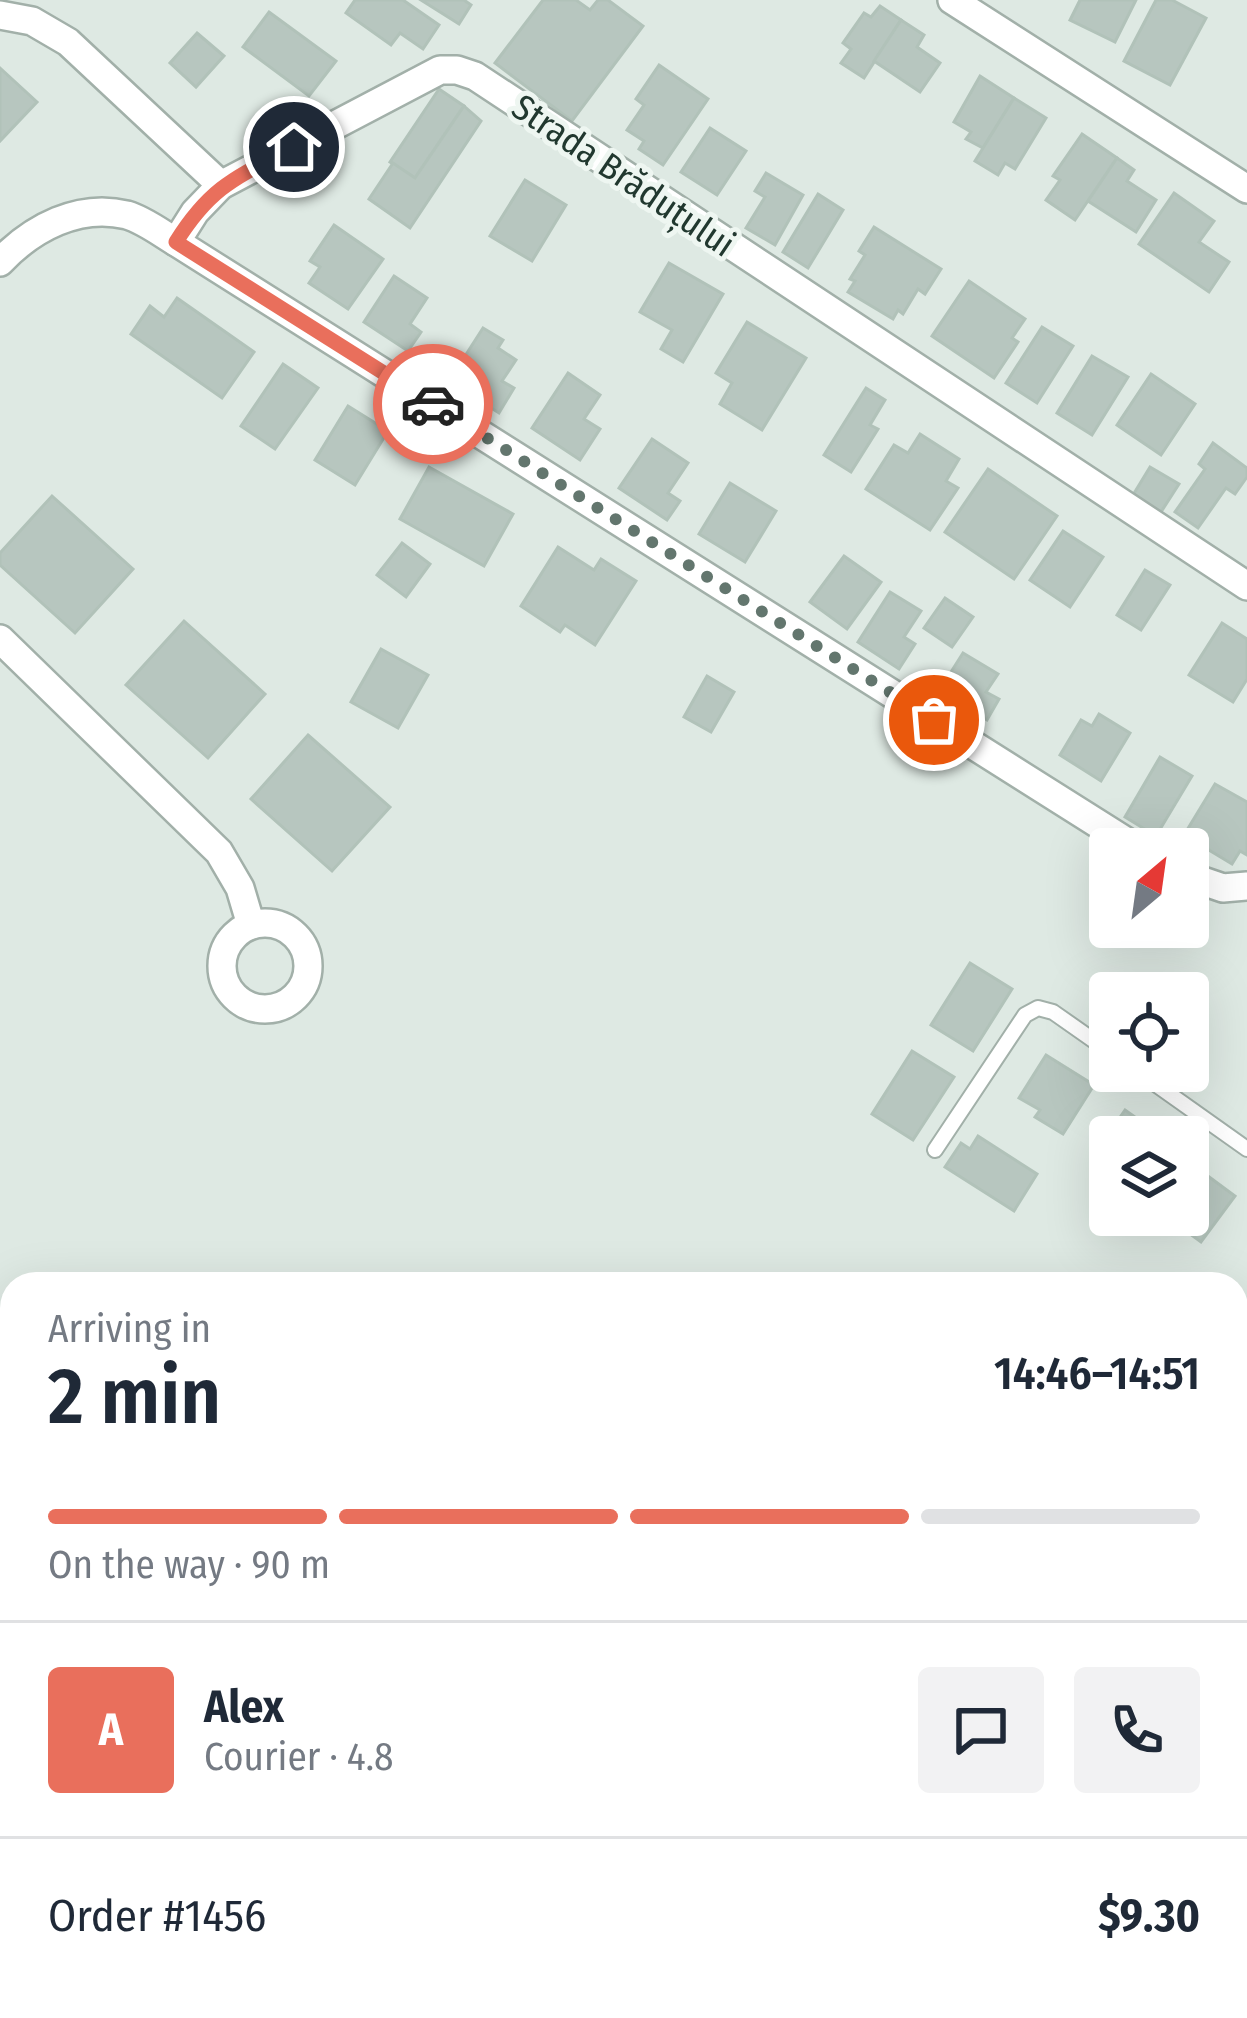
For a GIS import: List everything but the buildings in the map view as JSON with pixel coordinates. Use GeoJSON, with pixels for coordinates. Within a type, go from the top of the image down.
{"type":"FeatureCollection","features":[{"type":"Feature","properties":{"kind":"street"},"geometry":{"type":"LineString","coordinates":[[952,0],[1247,189]]}},
{"type":"Feature","properties":{"kind":"street"},"geometry":{"type":"LineString","coordinates":[[0,15],[32,21],[68,42],[220,185],[176,242]]}},
{"type":"Feature","properties":{"kind":"street","name":"Strada Brăduțului"},"geometry":{"type":"LineString","coordinates":[[220,185],[440,70],[476,76],[1247,586]]}},
{"type":"Feature","properties":{"kind":"street"},"geometry":{"type":"LineString","coordinates":[[0,262],[38,230],[100,211],[131,216],[1105,828]]}},
{"type":"Feature","properties":{"kind":"street"},"geometry":{"type":"LineString","coordinates":[[0,639],[219,852],[240,887],[251,925]]}},
{"type":"Feature","properties":{"kind":"street"},"geometry":{"type":"LineString","coordinates":[[1209,883],[1247,886]]}},
{"type":"Feature","properties":{"kind":"lane"},"geometry":{"type":"LineString","coordinates":[[935,1150],[1025,1016],[1038,1008],[1053,1012],[1089,1037]]}},
{"type":"Feature","properties":{"kind":"lane"},"geometry":{"type":"LineString","coordinates":[[1167,1092],[1247,1148]]}},
{"type":"Feature","properties":{"kind":"way so far"},"geometry":{"type":"LineString","coordinates":[[433,404],[934,720]]}},
{"type":"Feature","properties":{"kind":"route"},"geometry":{"type":"LineString","coordinates":[[294,147],[220,185],[176,242],[433,404]]}}]}
